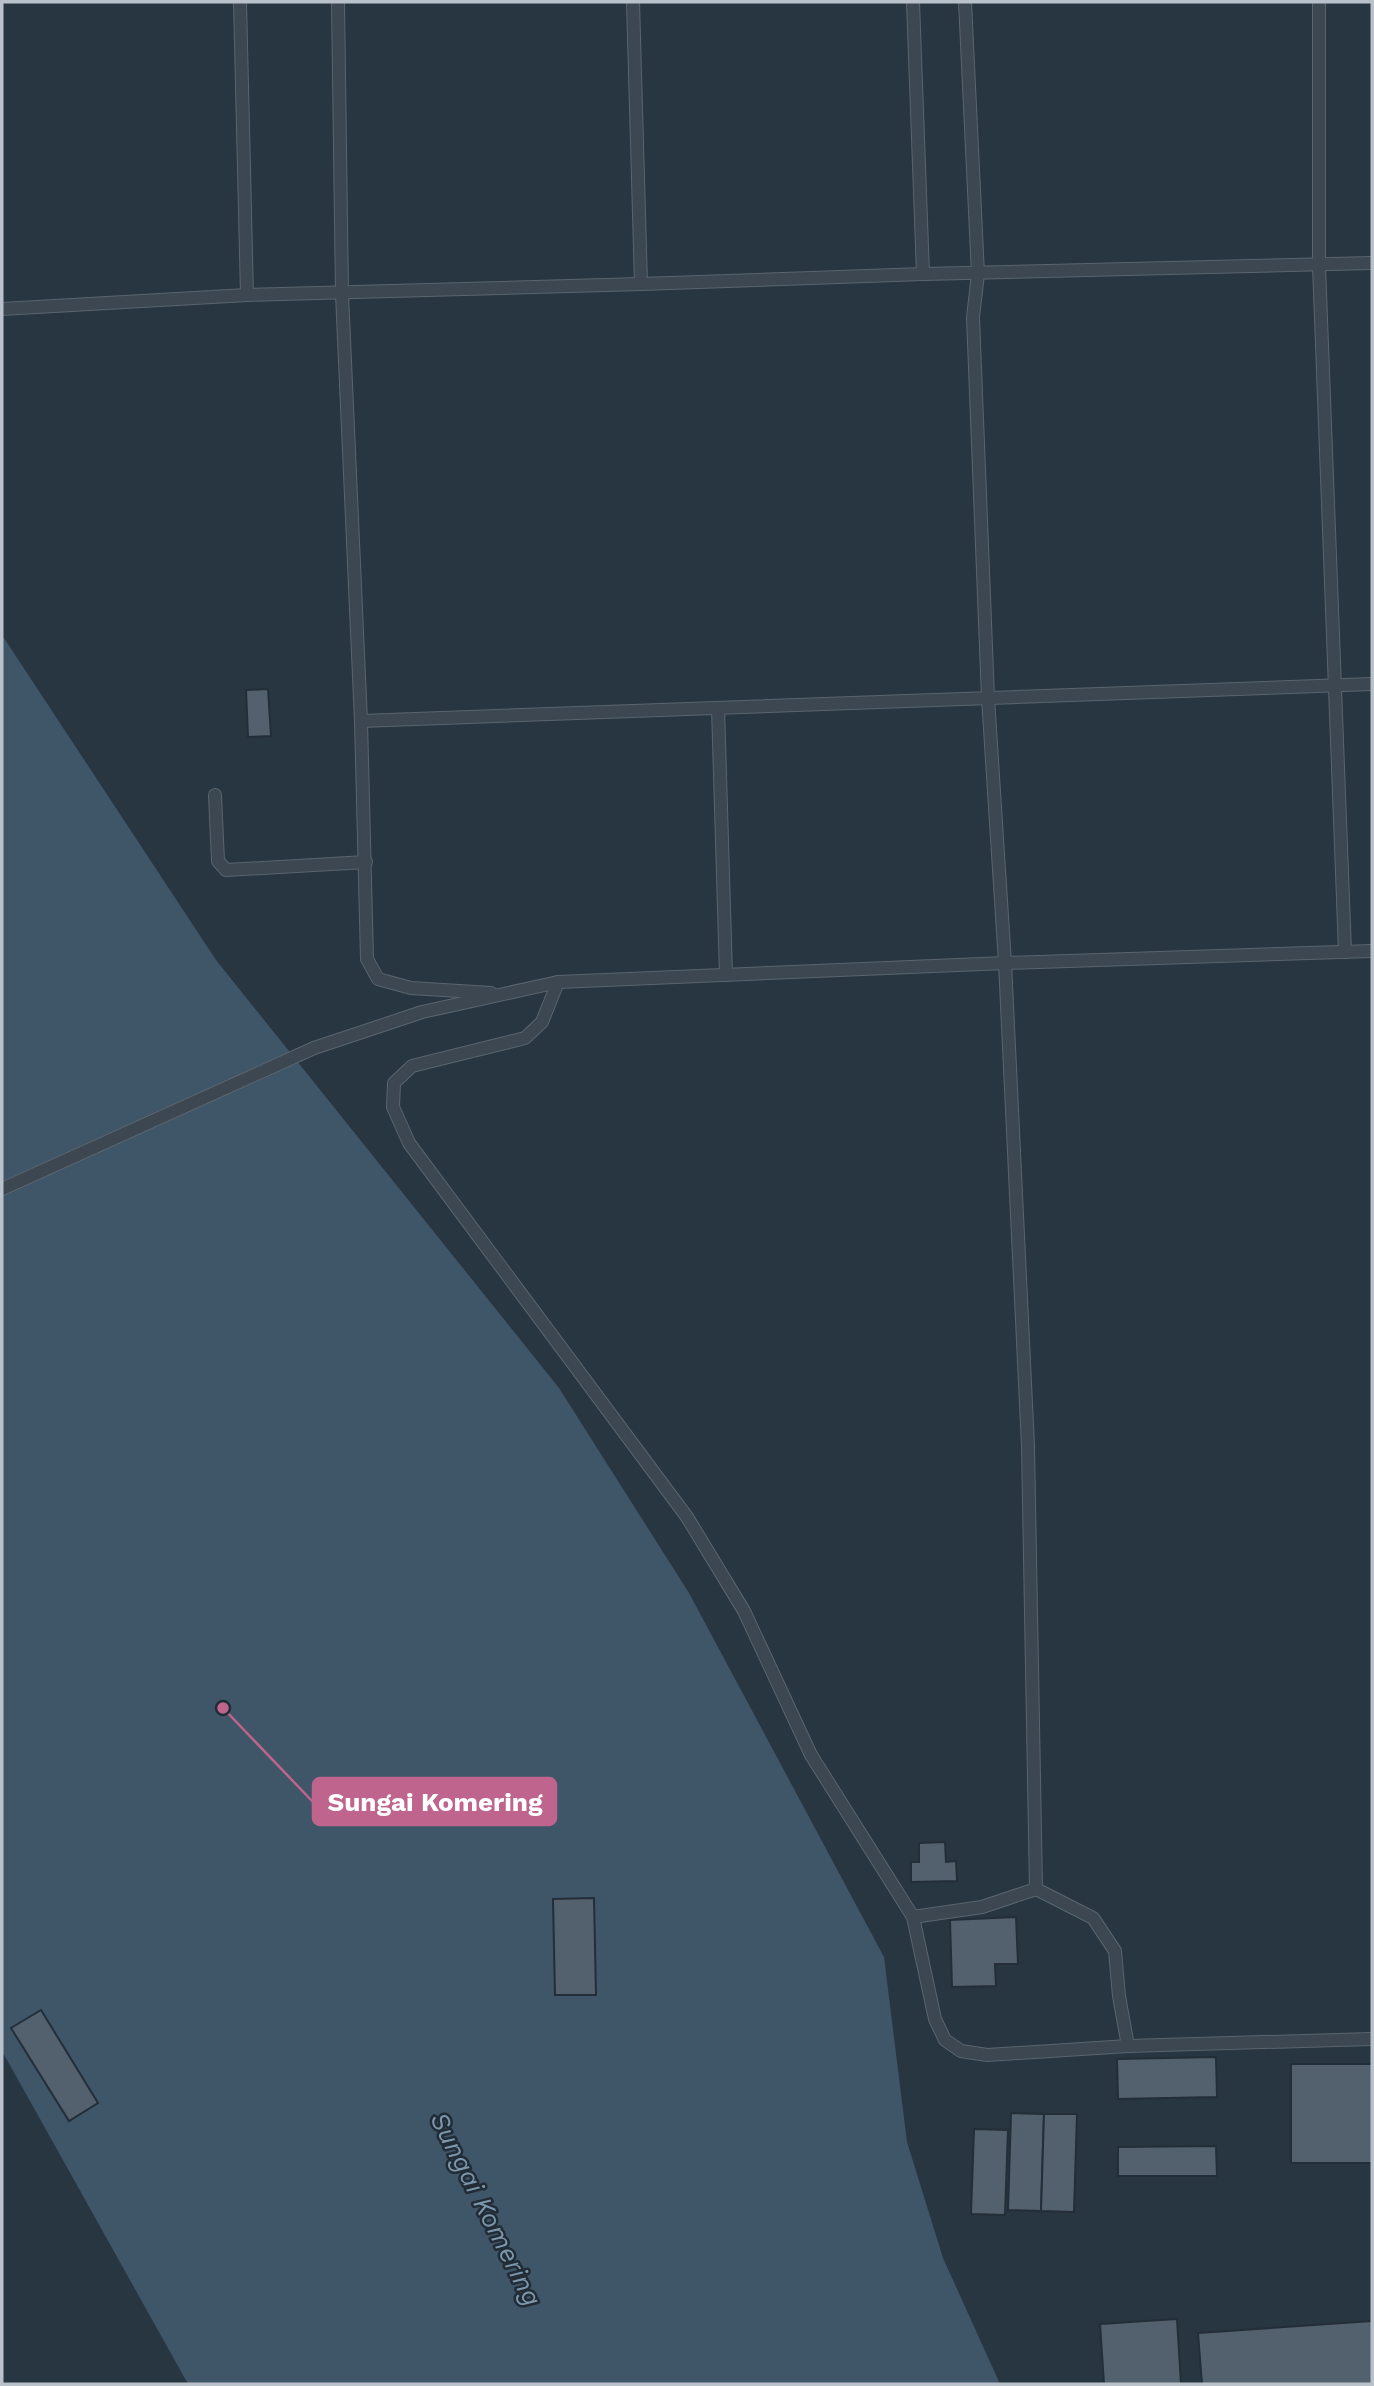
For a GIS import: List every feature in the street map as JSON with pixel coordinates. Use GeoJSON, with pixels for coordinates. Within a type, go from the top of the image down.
{"type":"FeatureCollection","features":[{"type":"Feature","properties":{"kind":"lane"},"geometry":{"type":"LineString","coordinates":[[240,2],[247,295]]}},
{"type":"Feature","properties":{"kind":"lane"},"geometry":{"type":"LineString","coordinates":[[338,2],[342,294],[361,720],[367,959],[378,979],[411,988],[506,993]]}},
{"type":"Feature","properties":{"kind":"lane"},"geometry":{"type":"LineString","coordinates":[[633,2],[641,284]]}},
{"type":"Feature","properties":{"kind":"lane"},"geometry":{"type":"LineString","coordinates":[[913,2],[923,274]]}},
{"type":"Feature","properties":{"kind":"lane"},"geometry":{"type":"LineString","coordinates":[[965,2],[978,274],[973,317],[988,698],[1005,963],[1028,1446],[1036,1889]]}},
{"type":"Feature","properties":{"kind":"lane"},"geometry":{"type":"LineString","coordinates":[[1319,2],[1320,266],[1345,952]]}},
{"type":"Feature","properties":{"kind":"lane"},"geometry":{"type":"LineString","coordinates":[[2,309],[247,295],[1372,263]]}},
{"type":"Feature","properties":{"kind":"lane"},"geometry":{"type":"LineString","coordinates":[[361,720],[1372,684]]}},
{"type":"Feature","properties":{"kind":"lane"},"geometry":{"type":"LineString","coordinates":[[718,708],[726,975]]}},
{"type":"Feature","properties":{"kind":"lane"},"geometry":{"type":"LineString","coordinates":[[215,795],[218,861],[226,870],[366,862]]}},
{"type":"Feature","properties":{"kind":"lane"},"geometry":{"type":"LineString","coordinates":[[2,1189],[314,1048],[422,1012],[558,982],[1372,951]]}},
{"type":"Feature","properties":{"kind":"lane"},"geometry":{"type":"LineString","coordinates":[[558,982],[542,1022],[525,1038],[412,1066],[394,1083],[393,1107],[409,1143],[687,1517],[744,1611],[811,1755],[913,1917],[934,2019],[945,2040],[961,2051],[987,2055],[1128,2046],[1372,2039]]}},
{"type":"Feature","properties":{"kind":"lane"},"geometry":{"type":"LineString","coordinates":[[913,1917],[982,1907],[1036,1889],[1093,1917],[1115,1951],[1119,1996],[1128,2046]]}},
{"type":"Feature","properties":{"kind":"water"},"geometry":{"type":"Polygon","coordinates":[[[2,635],[216,960],[559,1388],[689,1593],[884,1957],[907,2142],[943,2258],[1000,2384],[188,2384],[2,2051],[2,635]]]}},
{"type":"Feature","properties":{"kind":"building"},"geometry":{"type":"Polygon","coordinates":[[[268,689],[271,736],[248,737],[246,690],[268,689]]]}},
{"type":"Feature","properties":{"kind":"building"},"geometry":{"type":"Polygon","coordinates":[[[945,1842],[946,1862],[956,1861],[957,1881],[911,1882],[911,1862],[919,1862],[919,1843],[945,1842]]]}},
{"type":"Feature","properties":{"kind":"building"},"geometry":{"type":"Polygon","coordinates":[[[594,1898],[596,1995],[555,1995],[553,1899],[594,1898]]]}},
{"type":"Feature","properties":{"kind":"building"},"geometry":{"type":"Polygon","coordinates":[[[1016,1917],[1018,1964],[995,1964],[996,1986],[952,1987],[950,1920],[1016,1917]]]}},
{"type":"Feature","properties":{"kind":"building"},"geometry":{"type":"Polygon","coordinates":[[[41,2010],[98,2103],[69,2121],[11,2028],[41,2010]]]}},
{"type":"Feature","properties":{"kind":"building"},"geometry":{"type":"Polygon","coordinates":[[[1216,2057],[1217,2097],[1118,2099],[1117,2059],[1216,2057]]]}},
{"type":"Feature","properties":{"kind":"building"},"geometry":{"type":"Polygon","coordinates":[[[1291,2064],[1372,2064],[1372,2163],[1291,2163],[1291,2064]]]}},
{"type":"Feature","properties":{"kind":"building"},"geometry":{"type":"Polygon","coordinates":[[[1011,2113],[1044,2114],[1041,2211],[1008,2210],[1011,2113]]]}},
{"type":"Feature","properties":{"kind":"building"},"geometry":{"type":"Polygon","coordinates":[[[1044,2114],[1077,2114],[1074,2212],[1041,2211],[1044,2114]]]}},
{"type":"Feature","properties":{"kind":"building"},"geometry":{"type":"Polygon","coordinates":[[[974,2129],[1008,2130],[1005,2215],[971,2214],[974,2129]]]}},
{"type":"Feature","properties":{"kind":"building"},"geometry":{"type":"Polygon","coordinates":[[[1216,2146],[1217,2176],[1118,2176],[1118,2147],[1216,2146]]]}},
{"type":"Feature","properties":{"kind":"building"},"geometry":{"type":"Polygon","coordinates":[[[1177,2319],[1181,2384],[1104,2384],[1100,2324],[1177,2319]]]}},
{"type":"Feature","properties":{"kind":"building"},"geometry":{"type":"Polygon","coordinates":[[[1372,2321],[1372,2384],[1202,2384],[1198,2333],[1372,2321]]]}},
{"type":"Feature","properties":{"kind":"place","name":"Sungai Komering"},"geometry":{"type":"Point","coordinates":[223,1708]}}]}
